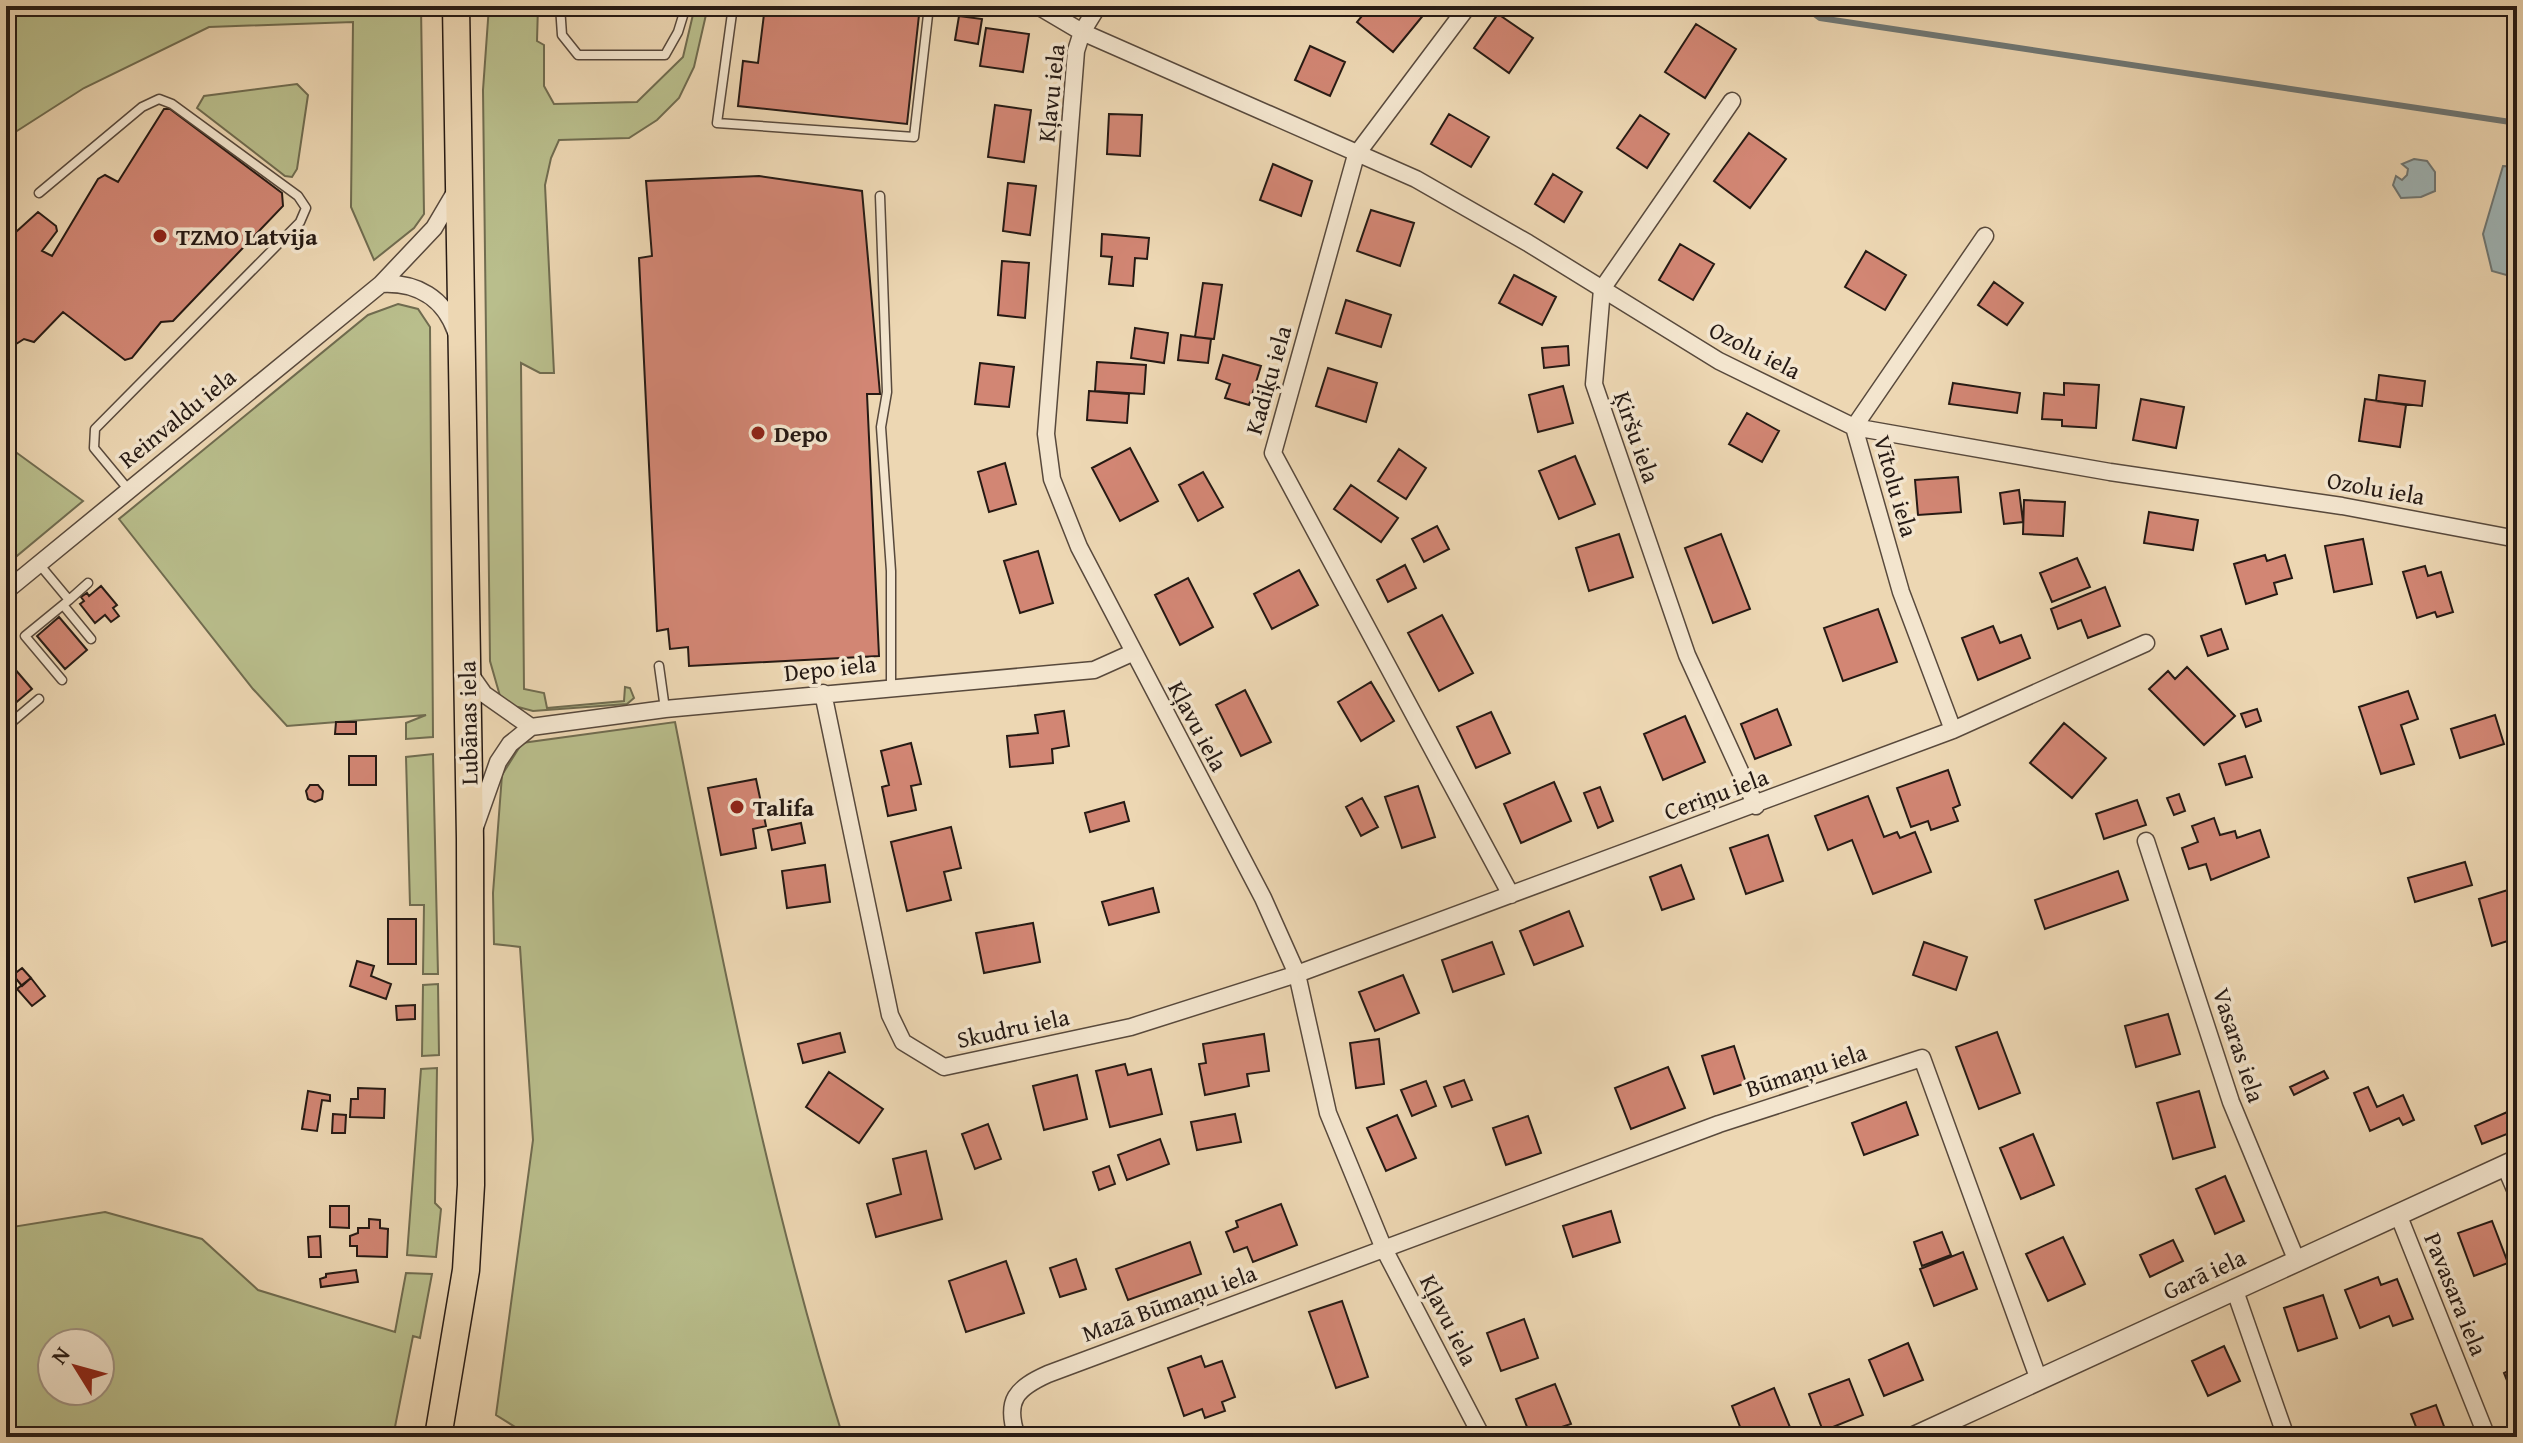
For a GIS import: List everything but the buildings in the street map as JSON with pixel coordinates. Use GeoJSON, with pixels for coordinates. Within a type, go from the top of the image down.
{"type":"FeatureCollection","features":[{"type":"Feature","properties":{"kind":"main road","name":"Lubānas iela"},"geometry":{"type":"LineString","coordinates":[[438,1437],[466,1270],[471,1185],[468,672],[456,6]]}},
{"type":"Feature","properties":{"kind":"street","name":"Ozolu iela"},"geometry":{"type":"LineString","coordinates":[[1038,6],[1082,32],[1416,179],[1719,361],[1854,427],[2110,472],[2342,506],[2517,539]]}},
{"type":"Feature","properties":{"kind":"street","name":"Kļavu iela"},"geometry":{"type":"LineString","coordinates":[[1098,6],[1082,32],[1076,51],[1046,434],[1052,479],[1079,547],[1132,653],[1263,898],[1297,974],[1328,1113],[1384,1249],[1482,1437]]}},
{"type":"Feature","properties":{"kind":"street","name":"Kadiķu iela"},"geometry":{"type":"LineString","coordinates":[[1468,6],[1356,155],[1273,453],[1511,895]]}},
{"type":"Feature","properties":{"kind":"street","name":"Ķiršu iela"},"geometry":{"type":"LineString","coordinates":[[1732,101],[1602,289],[1594,384],[1687,655],[1756,806]]}},
{"type":"Feature","properties":{"kind":"street","name":"Reinvaldu iela"},"geometry":{"type":"LineString","coordinates":[[6,591],[381,284],[434,228],[461,183]]}},
{"type":"Feature","properties":{"kind":"street","name":"Vītolu iela"},"geometry":{"type":"LineString","coordinates":[[1953,730],[1901,592],[1854,427],[1985,236]]}},
{"type":"Feature","properties":{"kind":"street"},"geometry":{"type":"LineString","coordinates":[[381,284],[404,283],[422,290],[449,313],[462,351]]}},
{"type":"Feature","properties":{"kind":"street","name":"Ceriņu iela"},"geometry":{"type":"LineString","coordinates":[[1297,974],[1756,806],[1953,730],[2146,643]]}},
{"type":"Feature","properties":{"kind":"street","name":"Depo iela"},"geometry":{"type":"LineString","coordinates":[[531,727],[665,709],[891,686],[1094,670],[1132,653]]}},
{"type":"Feature","properties":{"kind":"street"},"geometry":{"type":"LineString","coordinates":[[468,672],[484,694],[531,727],[510,744],[498,762],[470,839]]}},
{"type":"Feature","properties":{"kind":"street","name":"Skudru iela"},"geometry":{"type":"LineString","coordinates":[[823,693],[890,1015],[903,1042],[922,1055],[944,1067],[1131,1027],[1297,974]]}},
{"type":"Feature","properties":{"kind":"street","name":"Vasaras iela"},"geometry":{"type":"LineString","coordinates":[[2146,841],[2231,1102],[2296,1259]]}},
{"type":"Feature","properties":{"kind":"street","name":"Būmaņu iela"},"geometry":{"type":"LineString","coordinates":[[1384,1249],[1719,1124],[1922,1058],[2039,1380]]}},
{"type":"Feature","properties":{"kind":"street"},"geometry":{"type":"LineString","coordinates":[[2511,1163],[2517,1194]]}},
{"type":"Feature","properties":{"kind":"street","name":"Garā iela"},"geometry":{"type":"LineString","coordinates":[[1914,1437],[2296,1259],[2511,1163]]}},
{"type":"Feature","properties":{"kind":"street","name":"Pavasara iela"},"geometry":{"type":"LineString","coordinates":[[2398,1214],[2487,1437]]}},
{"type":"Feature","properties":{"kind":"street","name":"Mazā Būmaņu iela"},"geometry":{"type":"LineString","coordinates":[[1017,1437],[1014,1401],[1023,1386],[1384,1249]]}},
{"type":"Feature","properties":{"kind":"street"},"geometry":{"type":"LineString","coordinates":[[2234,1288],[2286,1437]]}},
{"type":"Feature","properties":{"kind":"lane"},"geometry":{"type":"LineString","coordinates":[[457,40],[466,6]]}},
{"type":"Feature","properties":{"kind":"lane"},"geometry":{"type":"LineString","coordinates":[[560,6],[562,35],[578,55],[665,55],[678,32],[686,6]]}},
{"type":"Feature","properties":{"kind":"lane"},"geometry":{"type":"LineString","coordinates":[[733,6],[717,123],[914,137],[929,6]]}},
{"type":"Feature","properties":{"kind":"lane"},"geometry":{"type":"LineString","coordinates":[[39,193],[142,107],[159,99],[172,104],[298,196],[306,208],[300,222],[95,429],[94,448],[128,489]]}},
{"type":"Feature","properties":{"kind":"lane"},"geometry":{"type":"LineString","coordinates":[[880,196],[887,392],[881,427],[891,571],[891,686]]}},
{"type":"Feature","properties":{"kind":"lane"},"geometry":{"type":"LineString","coordinates":[[39,564],[91,639]]}},
{"type":"Feature","properties":{"kind":"lane"},"geometry":{"type":"LineString","coordinates":[[62,680],[25,636],[88,583]]}},
{"type":"Feature","properties":{"kind":"lane"},"geometry":{"type":"LineString","coordinates":[[659,666],[665,709]]}},
{"type":"Feature","properties":{"kind":"lane"},"geometry":{"type":"LineString","coordinates":[[6,727],[39,699]]}},
{"type":"Feature","properties":{"kind":"green space"},"geometry":{"type":"Polygon","coordinates":[[[6,6],[421,6],[424,214],[414,228],[374,260],[351,207],[353,22],[209,27],[84,88],[6,138],[6,6]]]}},
{"type":"Feature","properties":{"kind":"green space"},"geometry":{"type":"Polygon","coordinates":[[[489,6],[538,6],[537,41],[544,45],[544,86],[554,104],[637,102],[683,57],[695,6],[708,6],[694,67],[679,98],[657,120],[629,138],[559,140],[545,185],[554,373],[540,373],[521,363],[524,689],[544,693],[547,708],[624,701],[625,687],[630,688],[634,698],[627,704],[533,711],[518,707],[516,711],[500,696],[490,661],[483,90],[489,6]]]}},
{"type":"Feature","properties":{"kind":"green space"},"geometry":{"type":"Polygon","coordinates":[[[297,84],[308,95],[297,169],[292,177],[285,176],[197,108],[204,96],[297,84]]]}},
{"type":"Feature","properties":{"kind":"green space"},"geometry":{"type":"Polygon","coordinates":[[[398,304],[418,309],[430,327],[433,737],[406,739],[406,723],[426,715],[287,726],[253,689],[119,519],[368,315],[398,304]]]}},
{"type":"Feature","properties":{"kind":"green space"},"geometry":{"type":"Polygon","coordinates":[[[6,445],[83,501],[6,565],[6,445]]]}},
{"type":"Feature","properties":{"kind":"green space"},"geometry":{"type":"Polygon","coordinates":[[[675,722],[770,1172],[843,1437],[531,1437],[496,1415],[533,1140],[520,947],[494,944],[493,893],[502,775],[522,743],[675,722]]]}},
{"type":"Feature","properties":{"kind":"green space"},"geometry":{"type":"Polygon","coordinates":[[[433,754],[438,974],[423,974],[424,905],[410,905],[406,757],[433,754]]]}},
{"type":"Feature","properties":{"kind":"green space"},"geometry":{"type":"Polygon","coordinates":[[[438,984],[439,1055],[422,1056],[423,985],[438,984]]]}},
{"type":"Feature","properties":{"kind":"green space"},"geometry":{"type":"Polygon","coordinates":[[[437,1068],[435,1203],[441,1209],[436,1257],[407,1255],[421,1069],[437,1068]]]}},
{"type":"Feature","properties":{"kind":"green space"},"geometry":{"type":"Polygon","coordinates":[[[105,1212],[202,1239],[258,1290],[395,1332],[406,1273],[432,1274],[420,1338],[413,1336],[393,1437],[6,1437],[6,1228],[105,1212]]]}},
{"type":"Feature","properties":{"kind":"water"},"geometry":{"type":"Polygon","coordinates":[[[2414,159],[2427,161],[2435,172],[2435,191],[2421,197],[2401,198],[2393,185],[2396,176],[2402,180],[2408,169],[2402,164],[2414,159]]]}},
{"type":"Feature","properties":{"kind":"water"},"geometry":{"type":"Polygon","coordinates":[[[2503,166],[2517,167],[2517,278],[2492,271],[2483,234],[2503,166]]]}},
{"type":"Feature","properties":{"kind":"waterway"},"geometry":{"type":"LineString","coordinates":[[1804,6],[1820,18],[2517,123]]}},
{"type":"Feature","properties":{"kind":"place","name":"TZMO Latvija"},"geometry":{"type":"Point","coordinates":[160,236]}},
{"type":"Feature","properties":{"kind":"place","name":"Depo"},"geometry":{"type":"Point","coordinates":[758,433]}},
{"type":"Feature","properties":{"kind":"place","name":"Talifa"},"geometry":{"type":"Point","coordinates":[737,807]}}]}
